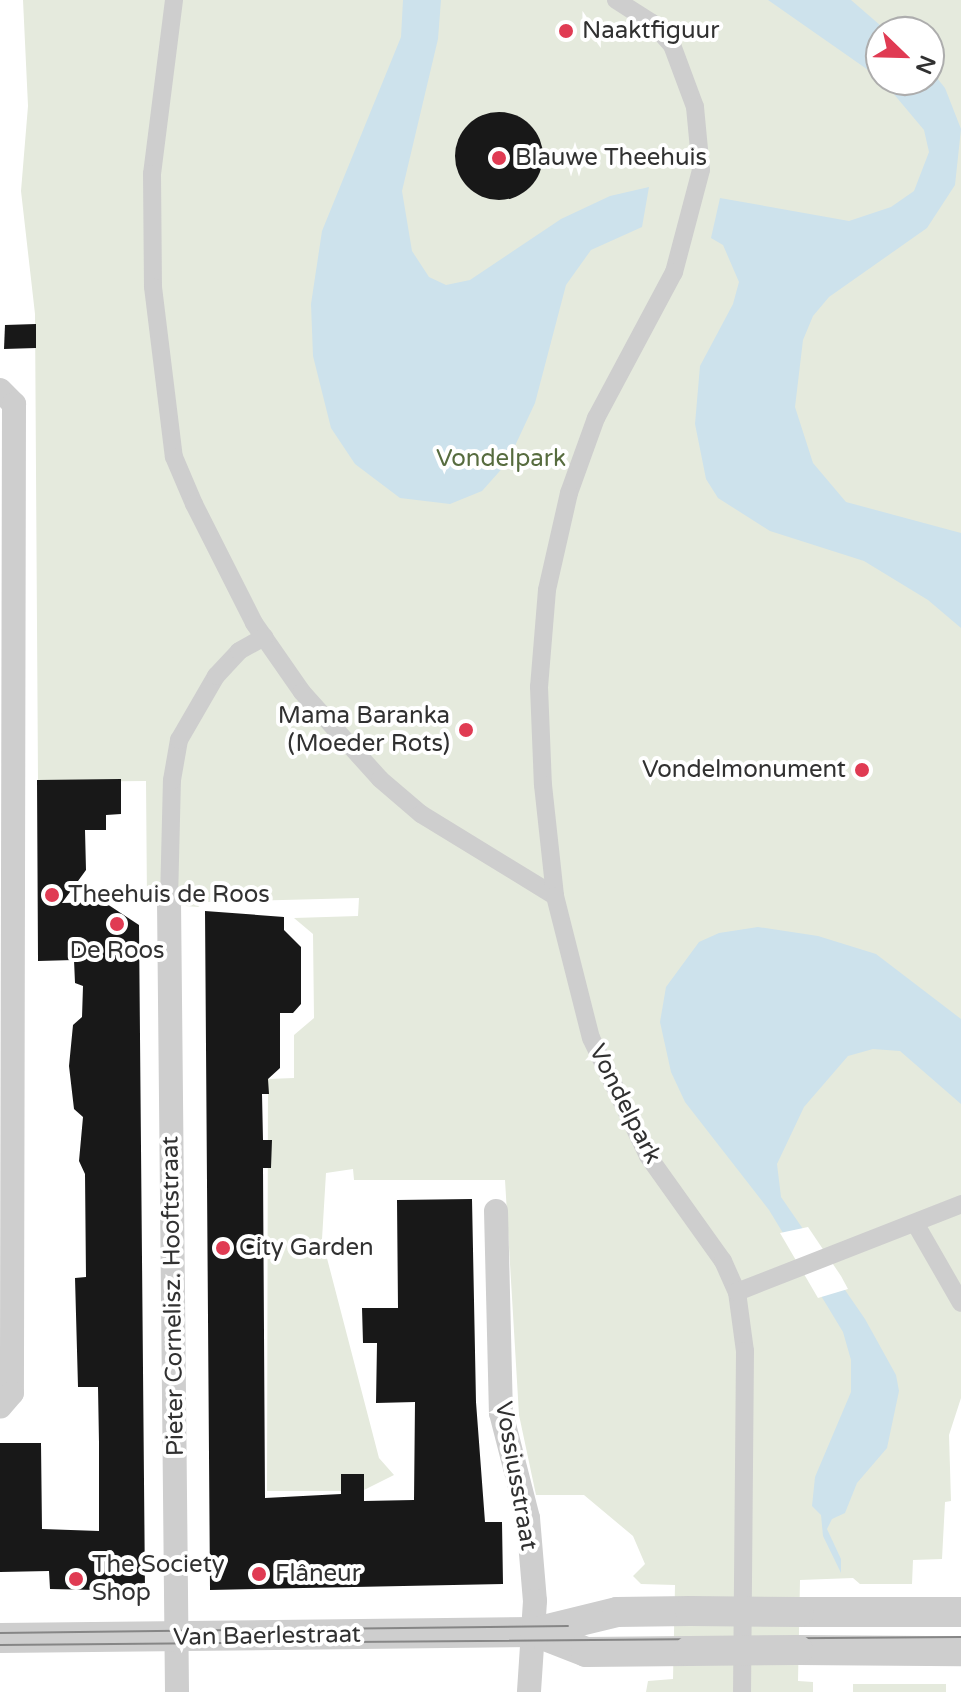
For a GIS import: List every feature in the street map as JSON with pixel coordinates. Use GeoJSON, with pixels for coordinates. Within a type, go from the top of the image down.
{"type":"FeatureCollection","features":[{"type":"Feature","properties":{"kind":"street"},"geometry":{"type":"LineString","coordinates":[[174,0],[152,174],[157,347],[174,457],[264,637],[302,692],[380,779],[432,822],[555,896]]}},
{"type":"Feature","properties":{"kind":"street","name":"Vondelpark"},"geometry":{"type":"LineString","coordinates":[[616,0],[652,23],[672,45],[695,107],[701,170],[674,272],[581,455],[547,590],[539,687],[555,896],[598,1051],[648,1156],[723,1261],[737,1292],[745,1351],[742,1692]]}},
{"type":"Feature","properties":{"kind":"street"},"geometry":{"type":"LineString","coordinates":[[0,390],[14,404],[6,796],[12,1393],[0,1407]]}},
{"type":"Feature","properties":{"kind":"street"},"geometry":{"type":"LineString","coordinates":[[169,901],[172,780],[179,740],[216,676],[239,651],[264,637]]}},
{"type":"Feature","properties":{"kind":"street","name":"Pieter Cornelisz. Hooftstraat"},"geometry":{"type":"LineString","coordinates":[[169,901],[177,1692]]}},
{"type":"Feature","properties":{"kind":"street"},"geometry":{"type":"LineString","coordinates":[[737,1292],[961,1204]]}},
{"type":"Feature","properties":{"kind":"street","name":"Vossiusstraat"},"geometry":{"type":"LineString","coordinates":[[496,1211],[501,1413],[528,1518],[535,1632],[529,1692]]}},
{"type":"Feature","properties":{"kind":"street"},"geometry":{"type":"LineString","coordinates":[[915,1223],[961,1303]]}},
{"type":"Feature","properties":{"kind":"street","name":"Van Baerlestraat"},"geometry":{"type":"LineString","coordinates":[[0,1638],[535,1632],[617,1612],[961,1612]]}},
{"type":"Feature","properties":{"kind":"street","name":"Van Baerlestraat"},"geometry":{"type":"LineString","coordinates":[[535,1632],[586,1652],[961,1651]]}},
{"type":"Feature","properties":{"kind":"green space","name":"Vondelpark"},"geometry":{"type":"Polygon","coordinates":[[[23,0],[961,0],[961,1398],[949,1435],[951,1501],[945,1502],[942,1559],[913,1560],[912,1584],[860,1584],[853,1578],[800,1580],[798,1681],[813,1682],[813,1692],[646,1692],[648,1681],[673,1679],[675,1585],[641,1584],[633,1576],[645,1564],[633,1536],[584,1495],[536,1495],[519,1415],[505,1180],[354,1180],[353,1169],[326,1173],[322,1239],[379,1458],[394,1475],[362,1491],[267,1491],[268,1079],[294,1078],[294,1035],[314,1018],[313,934],[294,918],[358,916],[359,898],[206,902],[198,907],[147,903],[146,781],[38,782],[35,314],[21,191],[28,106],[23,0]]]}},
{"type":"Feature","properties":{"kind":"green space"},"geometry":{"type":"Polygon","coordinates":[[[853,1684],[946,1684],[946,1692],[853,1692],[853,1684]]]}},
{"type":"Feature","properties":{"kind":"water"},"geometry":{"type":"Polygon","coordinates":[[[403,0],[441,0],[438,39],[402,191],[412,251],[429,277],[446,285],[470,280],[561,219],[610,196],[649,187],[642,227],[591,250],[566,285],[535,403],[507,463],[482,491],[450,504],[400,498],[355,464],[331,428],[313,356],[311,304],[322,231],[401,37],[403,0]]]}},
{"type":"Feature","properties":{"kind":"water"},"geometry":{"type":"Polygon","coordinates":[[[768,0],[851,0],[870,16],[865,16],[865,68],[768,0]]]}},
{"type":"Feature","properties":{"kind":"water"},"geometry":{"type":"Polygon","coordinates":[[[945,88],[961,129],[955,185],[927,228],[829,297],[813,316],[803,340],[795,407],[813,463],[846,502],[961,533],[961,628],[928,600],[864,561],[770,531],[718,498],[706,479],[695,424],[700,366],[733,304],[739,282],[723,245],[711,238],[720,198],[849,221],[891,207],[914,191],[929,152],[924,130],[895,96],[945,96],[945,88]]]}},
{"type":"Feature","properties":{"kind":"water"},"geometry":{"type":"Polygon","coordinates":[[[758,927],[818,936],[876,954],[961,1019],[961,1104],[900,1051],[873,1049],[848,1056],[804,1107],[777,1164],[781,1197],[865,1319],[896,1375],[899,1391],[887,1448],[857,1483],[845,1513],[832,1519],[827,1529],[841,1559],[841,1573],[823,1536],[821,1515],[812,1506],[815,1477],[851,1392],[851,1360],[843,1332],[769,1210],[685,1102],[671,1072],[660,1022],[666,987],[699,942],[719,933],[758,927]]]}},
{"type":"Feature","properties":{"kind":"pier"},"geometry":{"type":"Polygon","coordinates":[[[808,1227],[848,1289],[818,1298],[780,1233],[808,1227]]]}},
{"type":"Feature","properties":{"kind":"building","name":"Blauwe Theehuis"},"geometry":{"type":"Polygon","coordinates":[[[499,112],[524,119],[536,131],[543,156],[536,181],[524,193],[499,200],[474,193],[462,181],[455,156],[462,131],[474,119],[499,112]]]}},
{"type":"Feature","properties":{"kind":"building"},"geometry":{"type":"Polygon","coordinates":[[[36,324],[36,348],[4,349],[5,325],[36,324]]]}},
{"type":"Feature","properties":{"kind":"building"},"geometry":{"type":"Polygon","coordinates":[[[121,779],[121,814],[106,815],[106,830],[85,830],[86,870],[62,903],[104,902],[139,925],[145,1591],[50,1589],[49,1571],[0,1572],[0,1443],[41,1443],[42,1529],[99,1531],[99,1443],[98,1387],[78,1387],[75,1278],[86,1277],[85,1174],[79,1161],[83,1117],[74,1109],[69,1066],[73,1025],[82,1017],[83,986],[75,983],[74,960],[38,961],[37,780],[121,779]]]}},
{"type":"Feature","properties":{"kind":"building"},"geometry":{"type":"Polygon","coordinates":[[[205,911],[284,917],[284,930],[301,947],[301,1004],[293,1013],[280,1013],[280,1068],[268,1079],[269,1094],[262,1094],[263,1140],[272,1140],[271,1168],[263,1168],[265,1498],[341,1494],[341,1474],[364,1474],[364,1501],[414,1500],[415,1402],[376,1403],[377,1343],[363,1343],[362,1308],[398,1308],[397,1200],[472,1199],[476,1402],[485,1522],[502,1522],[503,1584],[210,1590],[205,911]]]}},
{"type":"Feature","properties":{"kind":"tram line"},"geometry":{"type":"LineString","coordinates":[[0,1633],[568,1626]]}},
{"type":"Feature","properties":{"kind":"tram line"},"geometry":{"type":"LineString","coordinates":[[0,1645],[961,1637]]}},
{"type":"Feature","properties":{"kind":"place","name":"Naaktfiguur"},"geometry":{"type":"Point","coordinates":[566,31]}},
{"type":"Feature","properties":{"kind":"place","name":"Blauwe Theehuis"},"geometry":{"type":"Point","coordinates":[499,158]}},
{"type":"Feature","properties":{"kind":"place","name":"Mama Baranka (Moeder Rots)"},"geometry":{"type":"Point","coordinates":[466,730]}},
{"type":"Feature","properties":{"kind":"place","name":"Vondelmonument"},"geometry":{"type":"Point","coordinates":[862,770]}},
{"type":"Feature","properties":{"kind":"place","name":"Theehuis de Roos"},"geometry":{"type":"Point","coordinates":[52,895]}},
{"type":"Feature","properties":{"kind":"place","name":"De Roos"},"geometry":{"type":"Point","coordinates":[117,924]}},
{"type":"Feature","properties":{"kind":"place","name":"City Garden"},"geometry":{"type":"Point","coordinates":[223,1248]}},
{"type":"Feature","properties":{"kind":"place","name":"Flâneur"},"geometry":{"type":"Point","coordinates":[259,1574]}},
{"type":"Feature","properties":{"kind":"place","name":"The Society Shop"},"geometry":{"type":"Point","coordinates":[76,1579]}}]}
